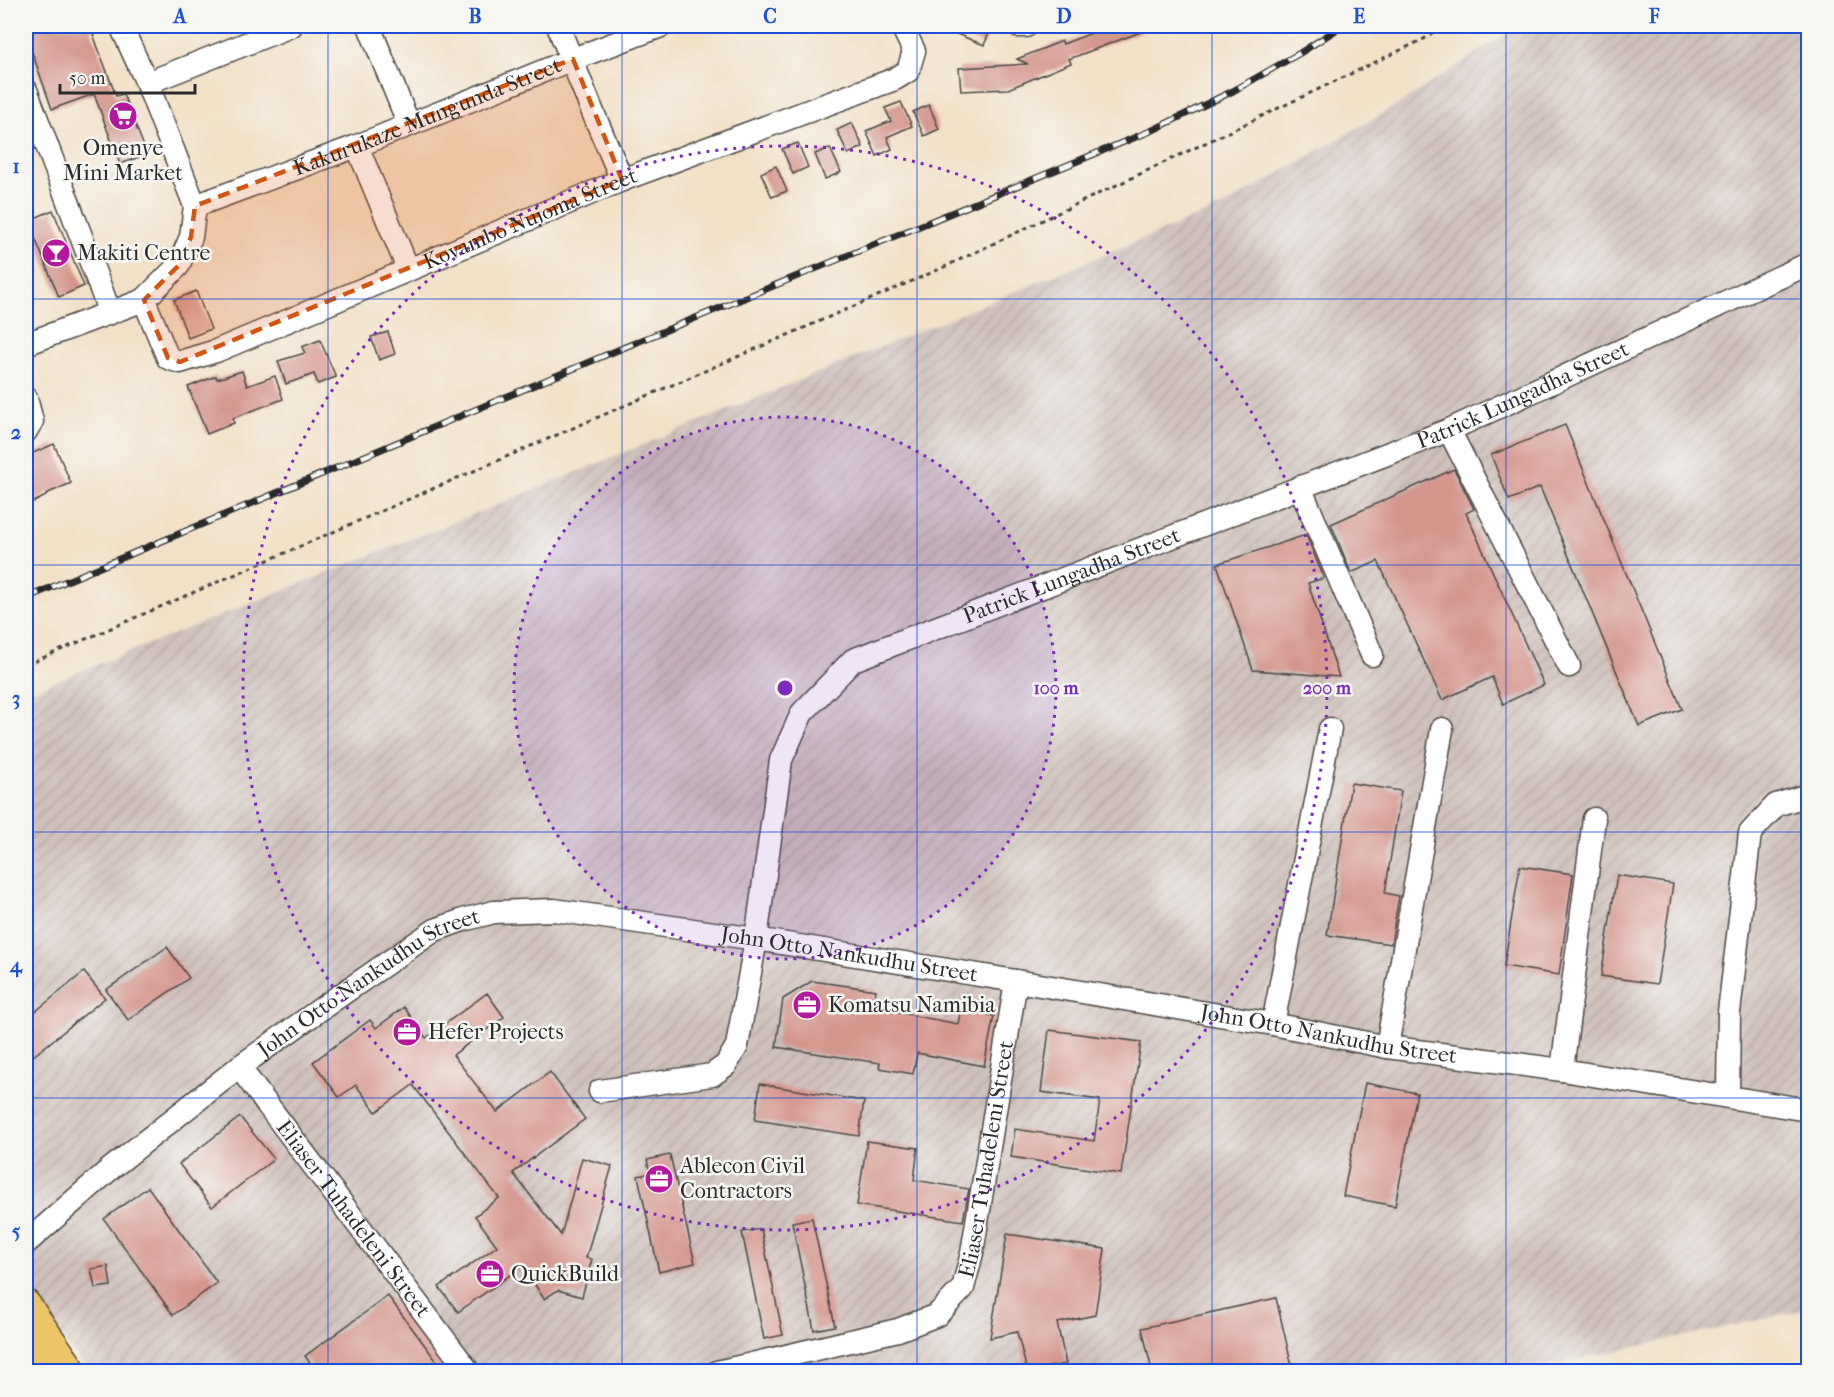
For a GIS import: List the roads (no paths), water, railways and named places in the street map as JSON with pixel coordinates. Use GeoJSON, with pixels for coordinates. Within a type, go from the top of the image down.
{"type":"FeatureCollection","features":[{"type":"Feature","properties":{"kind":"main road"},"geometry":{"type":"LineString","coordinates":[[26,1305],[73,1371]]}},
{"type":"Feature","properties":{"kind":"main road"},"geometry":{"type":"LineString","coordinates":[[26,1348],[43,1371]]}},
{"type":"Feature","properties":{"kind":"street"},"geometry":{"type":"LineString","coordinates":[[26,344],[144,300],[178,267],[191,237],[195,206],[147,83],[121,26]]}},
{"type":"Feature","properties":{"kind":"street"},"geometry":{"type":"LineString","coordinates":[[147,83],[291,26]]}},
{"type":"Feature","properties":{"kind":"street"},"geometry":{"type":"LineString","coordinates":[[369,26],[409,125]]}},
{"type":"Feature","properties":{"kind":"street"},"geometry":{"type":"LineString","coordinates":[[558,26],[622,180]]}},
{"type":"Feature","properties":{"kind":"street","name":"Kakurukaze Mungunda Street"},"geometry":{"type":"LineString","coordinates":[[195,206],[357,146],[661,26]]}},
{"type":"Feature","properties":{"kind":"street","name":"Kovambo Nujoma Street"},"geometry":{"type":"LineString","coordinates":[[144,300],[168,358],[180,362],[216,351],[622,180],[895,79],[908,71],[914,51],[902,26]]}},
{"type":"Feature","properties":{"kind":"street"},"geometry":{"type":"LineString","coordinates":[[1018,26],[1026,26]]}},
{"type":"Feature","properties":{"kind":"street"},"geometry":{"type":"LineString","coordinates":[[26,90],[35,141],[110,313]]}},
{"type":"Feature","properties":{"kind":"street"},"geometry":{"type":"LineString","coordinates":[[357,146],[408,270]]}},
{"type":"Feature","properties":{"kind":"street","name":"Patrick Lungadha Street"},"geometry":{"type":"LineString","coordinates":[[600,1091],[712,1075],[726,1065],[736,1046],[756,939],[781,760],[802,713],[853,660],[1449,430],[1809,264]]}},
{"type":"Feature","properties":{"kind":"street"},"geometry":{"type":"LineString","coordinates":[[26,398],[32,422],[26,431]]}},
{"type":"Feature","properties":{"kind":"street"},"geometry":{"type":"LineString","coordinates":[[1449,430],[1569,666]]}},
{"type":"Feature","properties":{"kind":"street"},"geometry":{"type":"LineString","coordinates":[[1300,487],[1372,655]]}},
{"type":"Feature","properties":{"kind":"street"},"geometry":{"type":"LineString","coordinates":[[1273,1024],[1330,729]]}},
{"type":"Feature","properties":{"kind":"street"},"geometry":{"type":"LineString","coordinates":[[1388,1047],[1442,729]]}},
{"type":"Feature","properties":{"kind":"street"},"geometry":{"type":"LineString","coordinates":[[1728,1096],[1729,1012],[1750,833],[1776,805],[1809,795]]}},
{"type":"Feature","properties":{"kind":"street"},"geometry":{"type":"LineString","coordinates":[[1562,1070],[1594,819]]}},
{"type":"Feature","properties":{"kind":"street","name":"John Otto Nankudhu Street"},"geometry":{"type":"LineString","coordinates":[[26,1243],[109,1170],[239,1067],[435,930],[494,912],[554,910],[756,939],[1273,1024],[1388,1047],[1562,1070],[1809,1110]]}},
{"type":"Feature","properties":{"kind":"street","name":"Eliaser Tuhadeleni Street"},"geometry":{"type":"LineString","coordinates":[[717,1371],[898,1330],[937,1315],[963,1288],[972,1253],[1016,981]]}},
{"type":"Feature","properties":{"kind":"street","name":"Eliaser Tuhadeleni Street"},"geometry":{"type":"LineString","coordinates":[[239,1067],[470,1371]]}},
{"type":"Feature","properties":{"kind":"railway"},"geometry":{"type":"LineString","coordinates":[[26,598],[625,347],[1153,130],[1233,91],[1342,26]]}},
{"type":"Feature","properties":{"kind":"place","name":"Omenye Mini Market"},"geometry":{"type":"Point","coordinates":[123,116]}},
{"type":"Feature","properties":{"kind":"place","name":"Makiti Centre"},"geometry":{"type":"Point","coordinates":[56,253]}},
{"type":"Feature","properties":{"kind":"place","name":"Komatsu Namibia"},"geometry":{"type":"Point","coordinates":[807,1005]}},
{"type":"Feature","properties":{"kind":"place","name":"Hefer Projects"},"geometry":{"type":"Point","coordinates":[407,1032]}},
{"type":"Feature","properties":{"kind":"place","name":"Ablecon Civil Contractors"},"geometry":{"type":"Point","coordinates":[659,1179]}},
{"type":"Feature","properties":{"kind":"place","name":"QuickBuild"},"geometry":{"type":"Point","coordinates":[490,1274]}}]}
